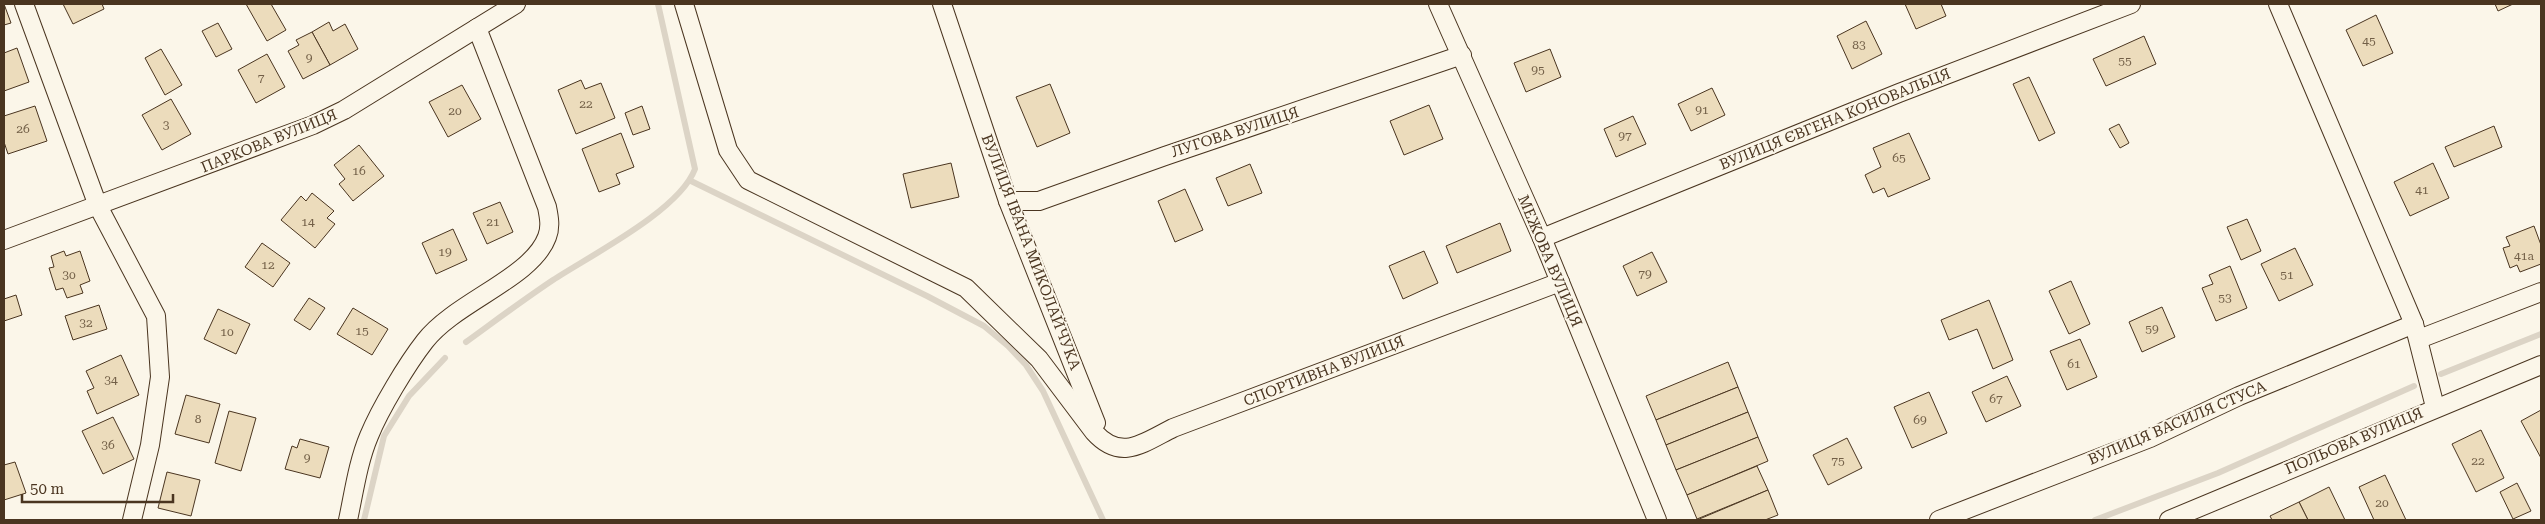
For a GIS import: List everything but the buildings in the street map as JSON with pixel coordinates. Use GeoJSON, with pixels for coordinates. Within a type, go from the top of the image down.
{"type":"FeatureCollection","features":[{"type":"Feature","properties":{"kind":"street"},"geometry":{"type":"LineString","coordinates":[[24,4],[98,206],[156,316],[160,377],[150,445],[132,520]]}},
{"type":"Feature","properties":{"kind":"street","name":"ПАРКОВА ВУЛИЦЯ"},"geometry":{"type":"LineString","coordinates":[[4,240],[314,126],[344,110],[516,4]]}},
{"type":"Feature","properties":{"kind":"street"},"geometry":{"type":"LineString","coordinates":[[684,4],[728,150],[748,180],[966,288],[1040,359],[1099,437]]}},
{"type":"Feature","properties":{"kind":"street","name":"ВУЛИЦЯ ІВАНА МИКОЛАЙЧУКА"},"geometry":{"type":"LineString","coordinates":[[942,4],[1008,201],[1099,437]]}},
{"type":"Feature","properties":{"kind":"street","name":"МЕЖОВА ВУЛИЦЯ"},"geometry":{"type":"LineString","coordinates":[[1438,4],[1542,238],[1657,520]]}},
{"type":"Feature","properties":{"kind":"street","name":"ВУЛИЦЯ ЄВГЕНА КОНОВАЛЬЦЯ"},"geometry":{"type":"LineString","coordinates":[[1542,238],[1889,96],[2131,4]]}},
{"type":"Feature","properties":{"kind":"street"},"geometry":{"type":"LineString","coordinates":[[2278,4],[2416,331],[2435,407]]}},
{"type":"Feature","properties":{"kind":"street"},"geometry":{"type":"LineString","coordinates":[[348,520],[369,435],[425,340],[454,313],[533,260],[548,235],[547,207],[477,28]]}},
{"type":"Feature","properties":{"kind":"street","name":"ЛУГОВА ВУЛИЦЯ"},"geometry":{"type":"LineString","coordinates":[[1008,201],[1039,201],[1462,55]]}},
{"type":"Feature","properties":{"kind":"street","name":"СПОРТИВНА ВУЛИЦЯ"},"geometry":{"type":"LineString","coordinates":[[1099,437],[1113,448],[1126,449],[1139,445],[1173,428],[1560,282]]}},
{"type":"Feature","properties":{"kind":"street","name":"ВУЛИЦЯ ВАСИЛЯ СТУСА"},"geometry":{"type":"LineString","coordinates":[[1939,520],[2150,438],[2238,396],[2416,331],[2541,292]]}},
{"type":"Feature","properties":{"kind":"street","name":"ПОЛЬОВА ВУЛИЦЯ"},"geometry":{"type":"LineString","coordinates":[[2168,520],[2435,407],[2541,365]]}},
{"type":"Feature","properties":{"kind":"waterway"},"geometry":{"type":"LineString","coordinates":[[466,342],[553,280],[632,231],[671,201],[686,185],[695,169],[658,4]]}},
{"type":"Feature","properties":{"kind":"waterway"},"geometry":{"type":"LineString","coordinates":[[691,181],[927,296],[984,326],[1008,346],[1026,365],[1043,391],[1103,520]]}},
{"type":"Feature","properties":{"kind":"waterway"},"geometry":{"type":"LineString","coordinates":[[2441,374],[2541,334]]}},
{"type":"Feature","properties":{"kind":"waterway"},"geometry":{"type":"LineString","coordinates":[[364,520],[384,436],[409,396],[445,358]]}},
{"type":"Feature","properties":{"kind":"waterway"},"geometry":{"type":"LineString","coordinates":[[2095,520],[2218,473],[2414,386]]}}]}
